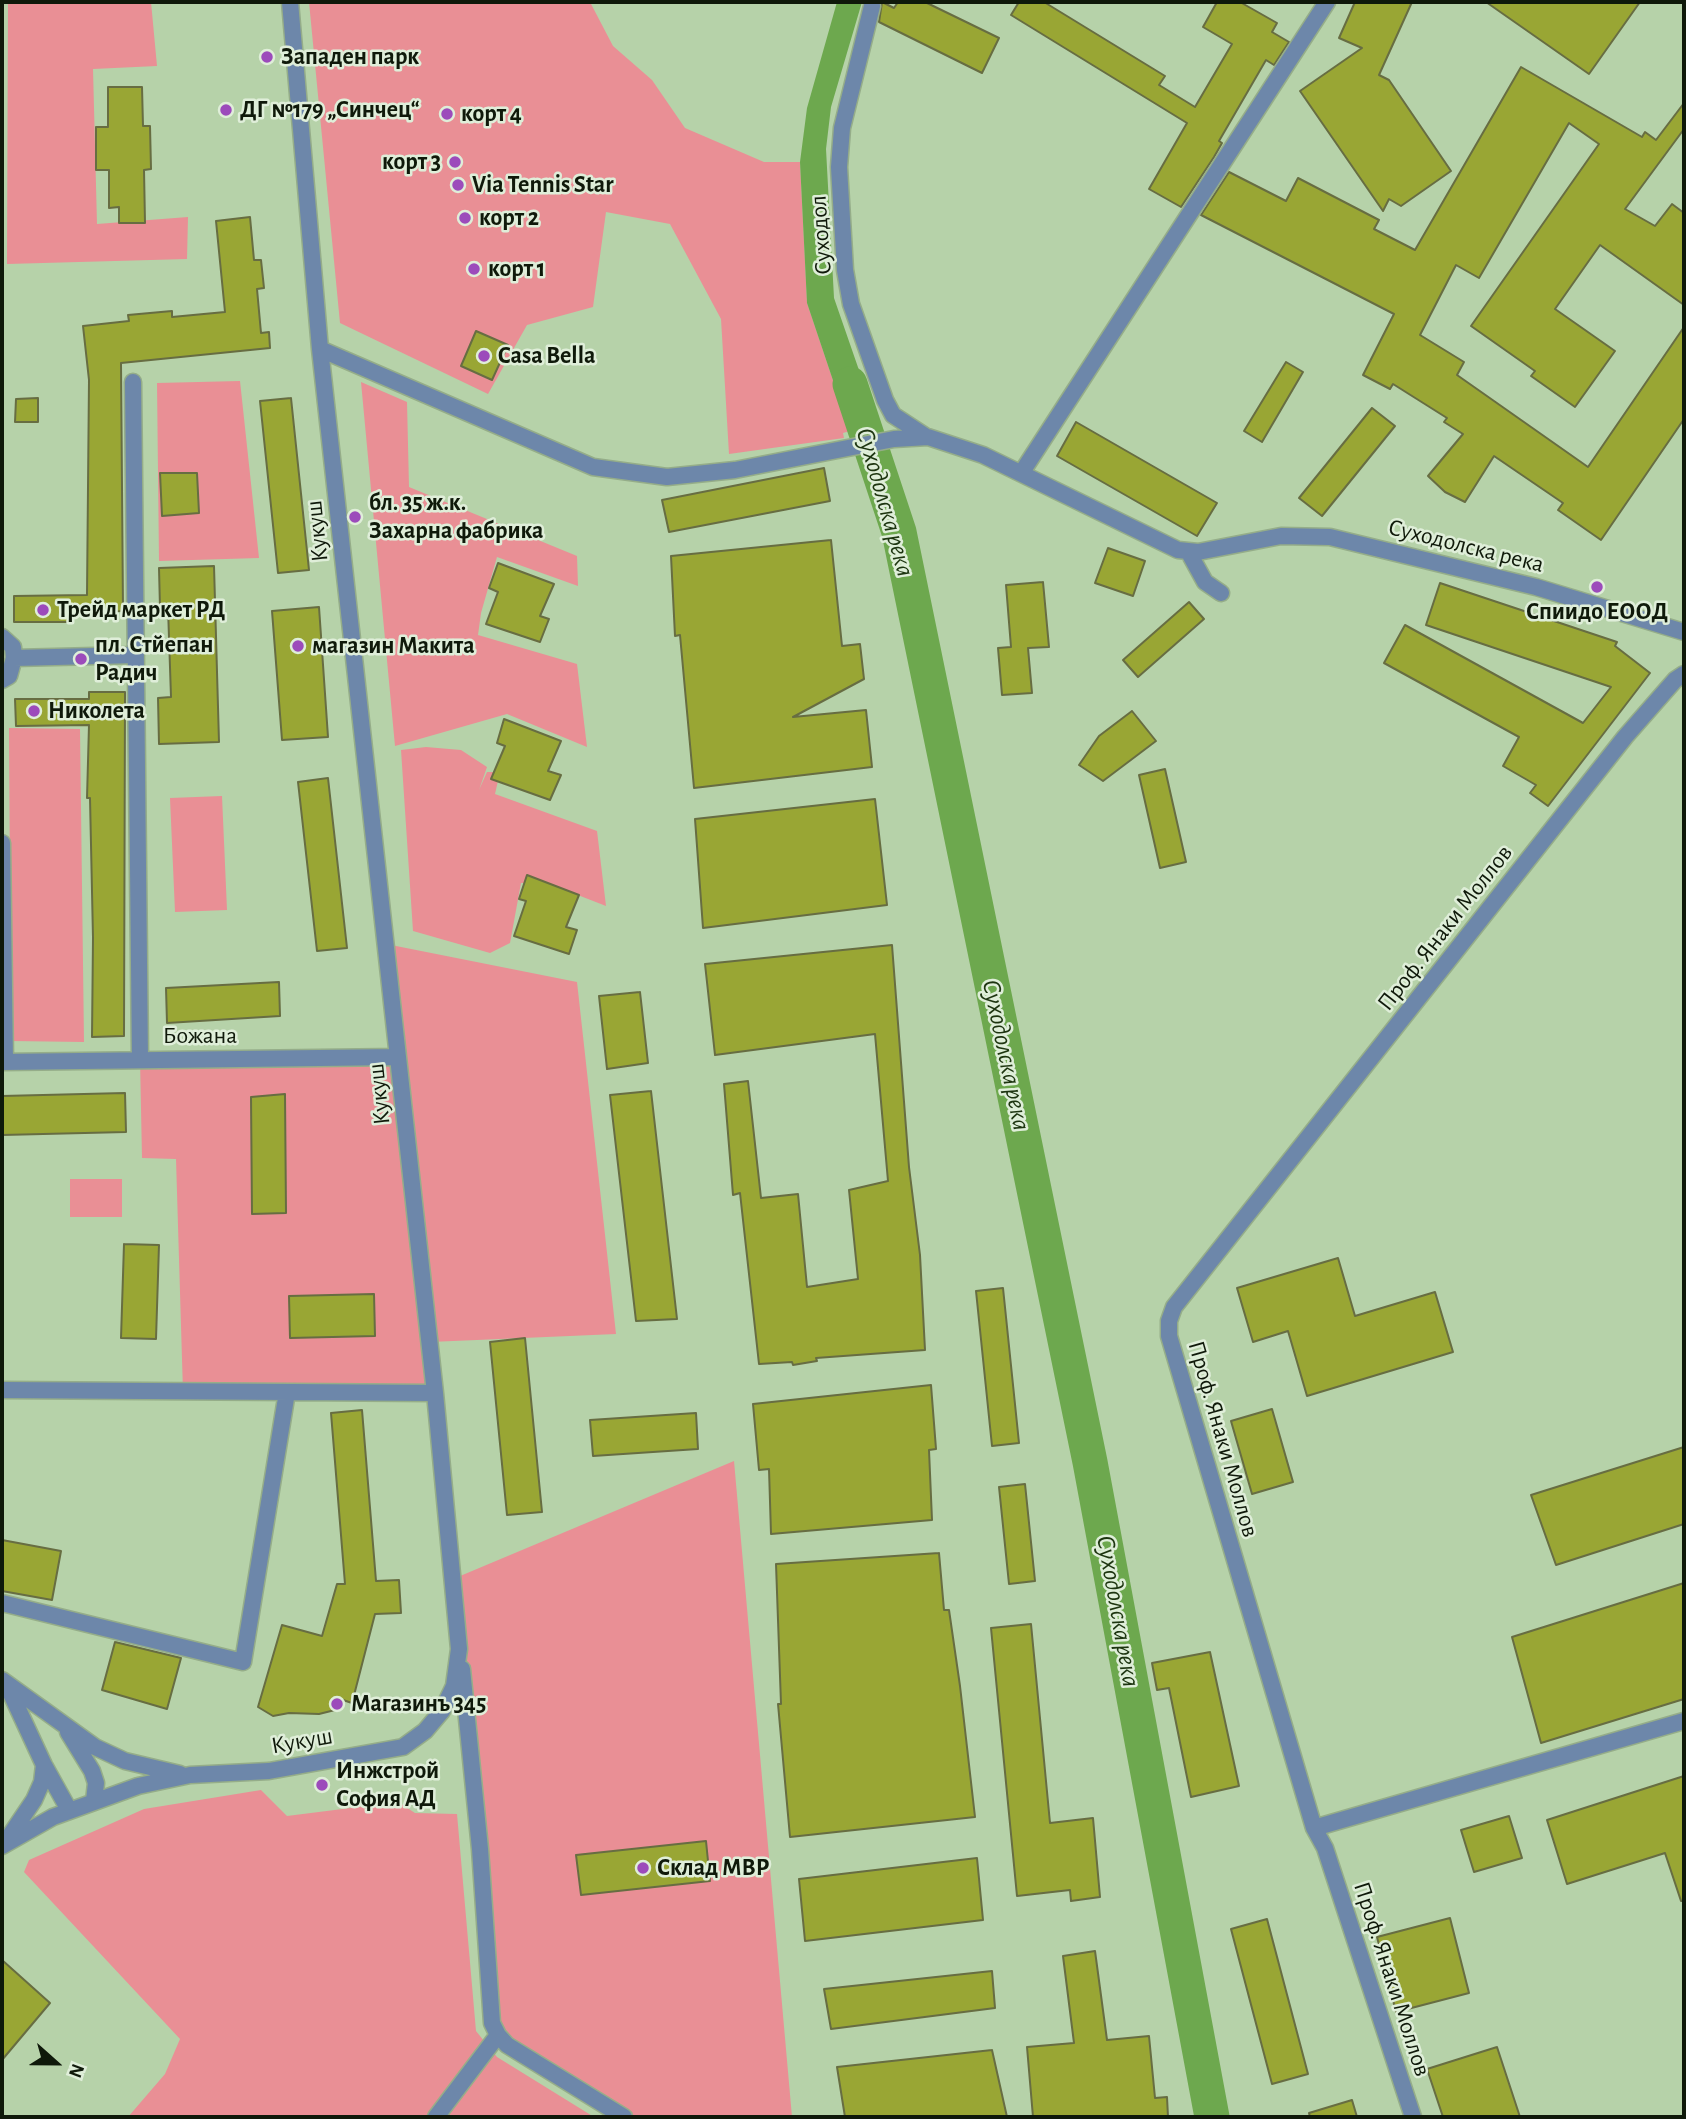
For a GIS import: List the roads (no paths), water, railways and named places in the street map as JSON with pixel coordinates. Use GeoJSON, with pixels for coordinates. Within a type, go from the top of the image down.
{"type":"FeatureCollection","features":[{"type":"Feature","properties":{"kind":"street","name":"Кукуш"},"geometry":{"type":"LineString","coordinates":[[2,1845],[69,1810],[138,1786],[190,1775],[269,1770],[403,1747],[425,1731],[442,1711],[454,1686],[460,1649],[435,1393],[320,349],[290,2]]}},
{"type":"Feature","properties":{"kind":"street"},"geometry":{"type":"LineString","coordinates":[[1022,472],[1327,2]]}},
{"type":"Feature","properties":{"kind":"street","name":"Суходол"},"geometry":{"type":"LineString","coordinates":[[872,6],[842,128],[839,167],[845,270],[851,304],[885,400],[893,415],[928,438]]}},
{"type":"Feature","properties":{"kind":"street"},"geometry":{"type":"LineString","coordinates":[[320,349],[593,467],[615,471],[667,477],[735,470],[894,439],[928,438],[969,449],[1022,472],[1178,551],[1189,553],[1205,582],[1221,593]]}},
{"type":"Feature","properties":{"kind":"street"},"geometry":{"type":"LineString","coordinates":[[133,383],[140,1059]]}},
{"type":"Feature","properties":{"kind":"street","name":"Суходолска река"},"geometry":{"type":"LineString","coordinates":[[1189,553],[1281,536],[1330,537],[1536,587],[1684,632]]}},
{"type":"Feature","properties":{"kind":"street"},"geometry":{"type":"LineString","coordinates":[[2,637],[13,647],[14,658],[9,676],[2,680]]}},
{"type":"Feature","properties":{"kind":"street"},"geometry":{"type":"LineString","coordinates":[[14,658],[136,655]]}},
{"type":"Feature","properties":{"kind":"street","name":"Проф. Янаки Моллов"},"geometry":{"type":"LineString","coordinates":[[1413,2117],[1325,1848],[1314,1828],[1172,1349],[1169,1321],[1174,1307],[1625,737],[1675,680],[1684,674]]}},
{"type":"Feature","properties":{"kind":"street"},"geometry":{"type":"LineString","coordinates":[[2,843],[4,1062]]}},
{"type":"Feature","properties":{"kind":"street","name":"Божана"},"geometry":{"type":"LineString","coordinates":[[4,1062],[398,1057]]}},
{"type":"Feature","properties":{"kind":"street"},"geometry":{"type":"LineString","coordinates":[[2,1390],[435,1393]]}},
{"type":"Feature","properties":{"kind":"street"},"geometry":{"type":"LineString","coordinates":[[2,1603],[243,1662],[287,1392]]}},
{"type":"Feature","properties":{"kind":"street"},"geometry":{"type":"LineString","coordinates":[[460,1649],[480,1849],[492,2023],[507,2045],[624,2117]]}},
{"type":"Feature","properties":{"kind":"street"},"geometry":{"type":"LineString","coordinates":[[4,1681],[93,1746],[125,1761],[190,1775]]}},
{"type":"Feature","properties":{"kind":"street"},"geometry":{"type":"LineString","coordinates":[[4,1681],[44,1766],[69,1810]]}},
{"type":"Feature","properties":{"kind":"street"},"geometry":{"type":"LineString","coordinates":[[1314,1828],[1684,1721]]}},
{"type":"Feature","properties":{"kind":"street"},"geometry":{"type":"LineString","coordinates":[[62,1724],[92,1771],[96,1783],[94,1801]]}},
{"type":"Feature","properties":{"kind":"street"},"geometry":{"type":"LineString","coordinates":[[2,1845],[34,1800],[42,1782],[44,1766]]}},
{"type":"Feature","properties":{"kind":"street"},"geometry":{"type":"LineString","coordinates":[[436,2117],[498,2035]]}},
{"type":"Feature","properties":{"kind":"waterway","name":"Суходолска река"},"geometry":{"type":"LineString","coordinates":[[850,384],[899,532],[1090,1462],[1212,2117]]}},
{"type":"Feature","properties":{"kind":"place","name":"Западен парк"},"geometry":{"type":"Point","coordinates":[267,57]}},
{"type":"Feature","properties":{"kind":"place","name":"ДГ №179 „Синчец“"},"geometry":{"type":"Point","coordinates":[226,110]}},
{"type":"Feature","properties":{"kind":"place","name":"корт 4"},"geometry":{"type":"Point","coordinates":[447,114]}},
{"type":"Feature","properties":{"kind":"place","name":"корт 3"},"geometry":{"type":"Point","coordinates":[455,162]}},
{"type":"Feature","properties":{"kind":"place","name":"Via Tennis Star"},"geometry":{"type":"Point","coordinates":[458,185]}},
{"type":"Feature","properties":{"kind":"place","name":"корт 2"},"geometry":{"type":"Point","coordinates":[465,218]}},
{"type":"Feature","properties":{"kind":"place","name":"корт 1"},"geometry":{"type":"Point","coordinates":[474,269]}},
{"type":"Feature","properties":{"kind":"place","name":"Casa Bella"},"geometry":{"type":"Point","coordinates":[484,356]}},
{"type":"Feature","properties":{"kind":"place","name":"бл. 35 ж.к. Захарна фабрика"},"geometry":{"type":"Point","coordinates":[355,517]}},
{"type":"Feature","properties":{"kind":"place","name":"Спиидо ЕООД"},"geometry":{"type":"Point","coordinates":[1597,587]}},
{"type":"Feature","properties":{"kind":"place","name":"Трейд маркет РД"},"geometry":{"type":"Point","coordinates":[43,610]}},
{"type":"Feature","properties":{"kind":"place","name":"магазин Макита"},"geometry":{"type":"Point","coordinates":[298,646]}},
{"type":"Feature","properties":{"kind":"place","name":"пл. Стйепан Радич"},"geometry":{"type":"Point","coordinates":[81,659]}},
{"type":"Feature","properties":{"kind":"place","name":"Николета"},"geometry":{"type":"Point","coordinates":[34,711]}},
{"type":"Feature","properties":{"kind":"place","name":"Магазинъ 345"},"geometry":{"type":"Point","coordinates":[337,1704]}},
{"type":"Feature","properties":{"kind":"place","name":"Инжстрой София АД"},"geometry":{"type":"Point","coordinates":[322,1785]}},
{"type":"Feature","properties":{"kind":"place","name":"Склад МВР"},"geometry":{"type":"Point","coordinates":[643,1868]}}]}
